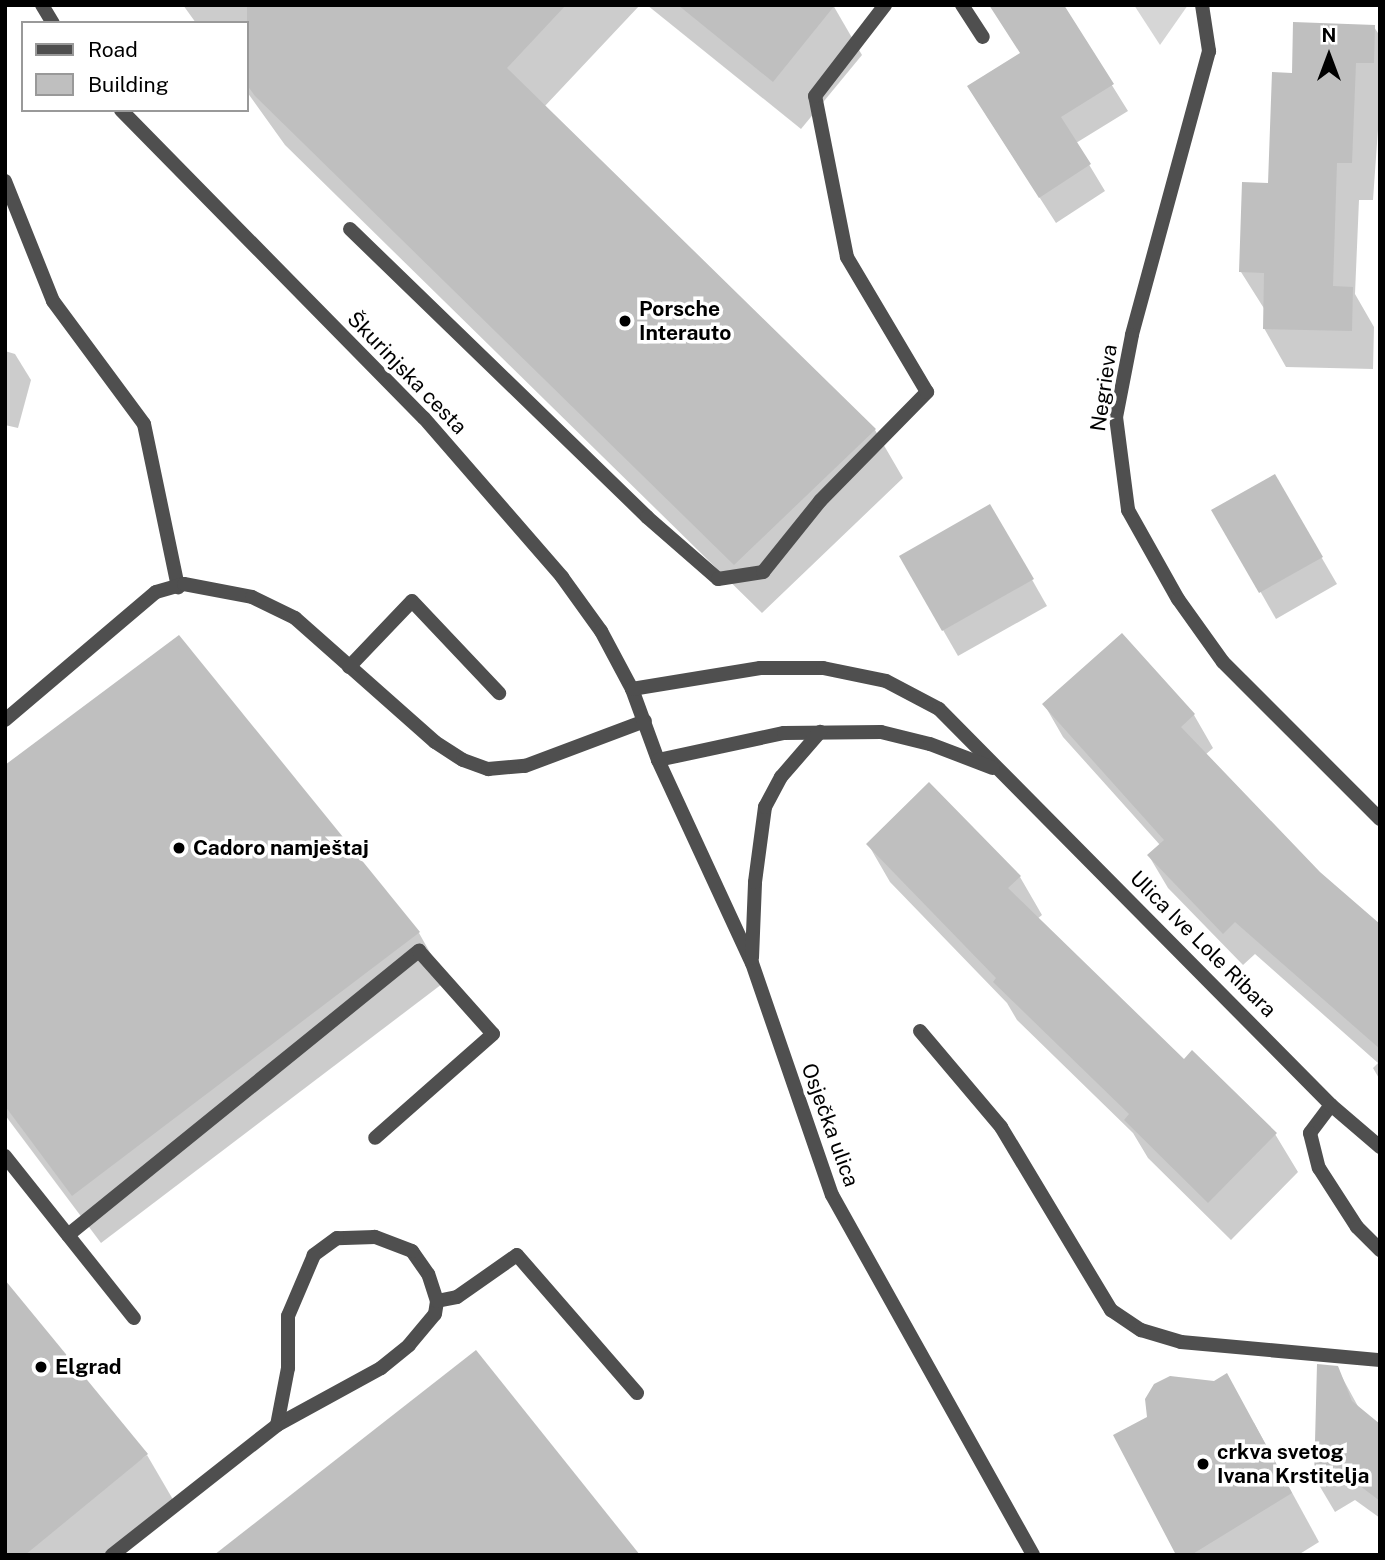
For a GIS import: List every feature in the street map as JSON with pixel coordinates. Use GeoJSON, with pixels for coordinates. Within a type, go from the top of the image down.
{"type":"FeatureCollection","features":[{"type":"Feature","properties":{"kind":"street"},"geometry":{"type":"LineString","coordinates":[[42,5],[51,21]]}},
{"type":"Feature","properties":{"kind":"street"},"geometry":{"type":"LineString","coordinates":[[350,229],[647,517],[718,579],[763,572],[821,500],[927,392],[847,257],[815,96],[885,5]]}},
{"type":"Feature","properties":{"kind":"street"},"geometry":{"type":"LineString","coordinates":[[962,5],[983,37]]}},
{"type":"Feature","properties":{"kind":"street","name":"Negrieva"},"geometry":{"type":"LineString","coordinates":[[1202,5],[1209,51],[1132,335],[1116,417],[1128,510],[1178,599],[1223,662],[1380,819]]}},
{"type":"Feature","properties":{"kind":"street","name":"Škurinjska cesta"},"geometry":{"type":"LineString","coordinates":[[123,112],[424,418],[499,501],[586,610],[632,689]]}},
{"type":"Feature","properties":{"kind":"street"},"geometry":{"type":"LineString","coordinates":[[5,181],[53,301],[144,424],[178,586]]}},
{"type":"Feature","properties":{"kind":"street"},"geometry":{"type":"LineString","coordinates":[[5,720],[156,592],[178,586],[208,586],[295,618],[435,742],[463,760],[488,769],[525,766],[645,721]]}},
{"type":"Feature","properties":{"kind":"street"},"geometry":{"type":"LineString","coordinates":[[349,667],[412,601],[499,693]]}},
{"type":"Feature","properties":{"kind":"street","name":"Ulica Ive Lole Ribara"},"geometry":{"type":"LineString","coordinates":[[632,689],[761,668],[823,668],[886,681],[939,709],[1331,1105],[1380,1147]]}},
{"type":"Feature","properties":{"kind":"street","name":"Osječka ulica"},"geometry":{"type":"LineString","coordinates":[[632,689],[658,760],[752,963],[832,1195],[1033,1555]]}},
{"type":"Feature","properties":{"kind":"street"},"geometry":{"type":"LineString","coordinates":[[752,963],[755,882],[765,807],[781,777],[821,732]]}},
{"type":"Feature","properties":{"kind":"street","name":"Ulica Ive Lole Ribara"},"geometry":{"type":"LineString","coordinates":[[658,760],[784,733],[880,732],[930,744],[998,770]]}},
{"type":"Feature","properties":{"kind":"street"},"geometry":{"type":"LineString","coordinates":[[68,1235],[419,951],[492,1034],[375,1138]]}},
{"type":"Feature","properties":{"kind":"street"},"geometry":{"type":"LineString","coordinates":[[920,1031],[1000,1127],[1111,1310],[1141,1330],[1181,1342],[1380,1360]]}},
{"type":"Feature","properties":{"kind":"street"},"geometry":{"type":"LineString","coordinates":[[1331,1105],[1310,1133],[1319,1168],[1357,1227],[1380,1250]]}},
{"type":"Feature","properties":{"kind":"street"},"geometry":{"type":"LineString","coordinates":[[5,1156],[134,1318]]}},
{"type":"Feature","properties":{"kind":"street"},"geometry":{"type":"LineString","coordinates":[[111,1555],[277,1425],[381,1368],[409,1345],[435,1314],[437,1301],[428,1274],[412,1251],[375,1237],[337,1238],[314,1255],[288,1316],[288,1368],[277,1425]]}},
{"type":"Feature","properties":{"kind":"street"},"geometry":{"type":"LineString","coordinates":[[437,1301],[457,1297],[517,1255],[638,1393]]}},
{"type":"Feature","properties":{"kind":"shaded area"},"geometry":{"type":"Polygon","coordinates":[[[1134,5],[1188,5],[1160,45],[1134,5]]]}},
{"type":"Feature","properties":{"kind":"building","name":"Porsche Interauto"},"geometry":{"type":"Polygon","coordinates":[[[247,5],[566,5],[507,68],[876,429],[734,565],[255,96],[248,86],[247,5]]]}},
{"type":"Feature","properties":{"kind":"building"},"geometry":{"type":"Polygon","coordinates":[[[678,5],[835,5],[773,82],[678,5]]]}},
{"type":"Feature","properties":{"kind":"building"},"geometry":{"type":"Polygon","coordinates":[[[989,5],[1064,5],[1114,84],[1061,117],[1091,164],[1039,198],[967,86],[1020,53],[989,5]]]}},
{"type":"Feature","properties":{"kind":"building"},"geometry":{"type":"Polygon","coordinates":[[[1293,22],[1375,25],[1374,63],[1356,63],[1352,163],[1337,163],[1333,286],[1353,287],[1352,331],[1263,329],[1264,273],[1239,272],[1242,182],[1268,183],[1272,72],[1292,73],[1293,22]]]}},
{"type":"Feature","properties":{"kind":"building"},"geometry":{"type":"Polygon","coordinates":[[[1275,474],[1323,557],[1259,593],[1211,510],[1275,474]]]}},
{"type":"Feature","properties":{"kind":"building"},"geometry":{"type":"Polygon","coordinates":[[[990,504],[1034,579],[942,631],[899,556],[990,504]]]}},
{"type":"Feature","properties":{"kind":"building"},"geometry":{"type":"Polygon","coordinates":[[[1122,633],[1195,714],[1181,727],[1320,872],[1380,924],[1380,1049],[1235,922],[1223,934],[1147,855],[1164,840],[1042,704],[1122,633]]]}},
{"type":"Feature","properties":{"kind":"building","name":"Cadoro namještaj"},"geometry":{"type":"Polygon","coordinates":[[[179,635],[420,932],[72,1196],[5,1106],[5,765],[179,635]]]}},
{"type":"Feature","properties":{"kind":"building"},"geometry":{"type":"Polygon","coordinates":[[[929,782],[1021,876],[1008,888],[1184,1059],[1192,1050],[1277,1133],[1208,1203],[1124,1120],[1129,1114],[993,982],[996,978],[866,844],[929,782]]]}},
{"type":"Feature","properties":{"kind":"building","name":"Elgrad"},"geometry":{"type":"Polygon","coordinates":[[[5,1280],[148,1454],[25,1555],[5,1555],[5,1280]]]}},
{"type":"Feature","properties":{"kind":"building"},"geometry":{"type":"Polygon","coordinates":[[[476,1350],[640,1555],[214,1555],[476,1350]]]}},
{"type":"Feature","properties":{"kind":"building"},"geometry":{"type":"Polygon","coordinates":[[[1317,1364],[1338,1366],[1352,1401],[1380,1424],[1380,1501],[1335,1467],[1314,1480],[1317,1364]]]}},
{"type":"Feature","properties":{"kind":"building","name":"crkva svetog Ivana Krstitelja"},"geometry":{"type":"Polygon","coordinates":[[[1227,1373],[1292,1493],[1191,1555],[1176,1555],[1113,1435],[1147,1417],[1145,1399],[1154,1384],[1170,1376],[1214,1381],[1227,1373]]]}},
{"type":"Feature","properties":{"kind":"place","name":"Porsche Interauto"},"geometry":{"type":"Point","coordinates":[625,321]}},
{"type":"Feature","properties":{"kind":"place","name":"Cadoro namještaj"},"geometry":{"type":"Point","coordinates":[179,848]}},
{"type":"Feature","properties":{"kind":"place","name":"Elgrad"},"geometry":{"type":"Point","coordinates":[41,1367]}},
{"type":"Feature","properties":{"kind":"place","name":"crkva svetog Ivana Krstitelja"},"geometry":{"type":"Point","coordinates":[1203,1464]}}]}
